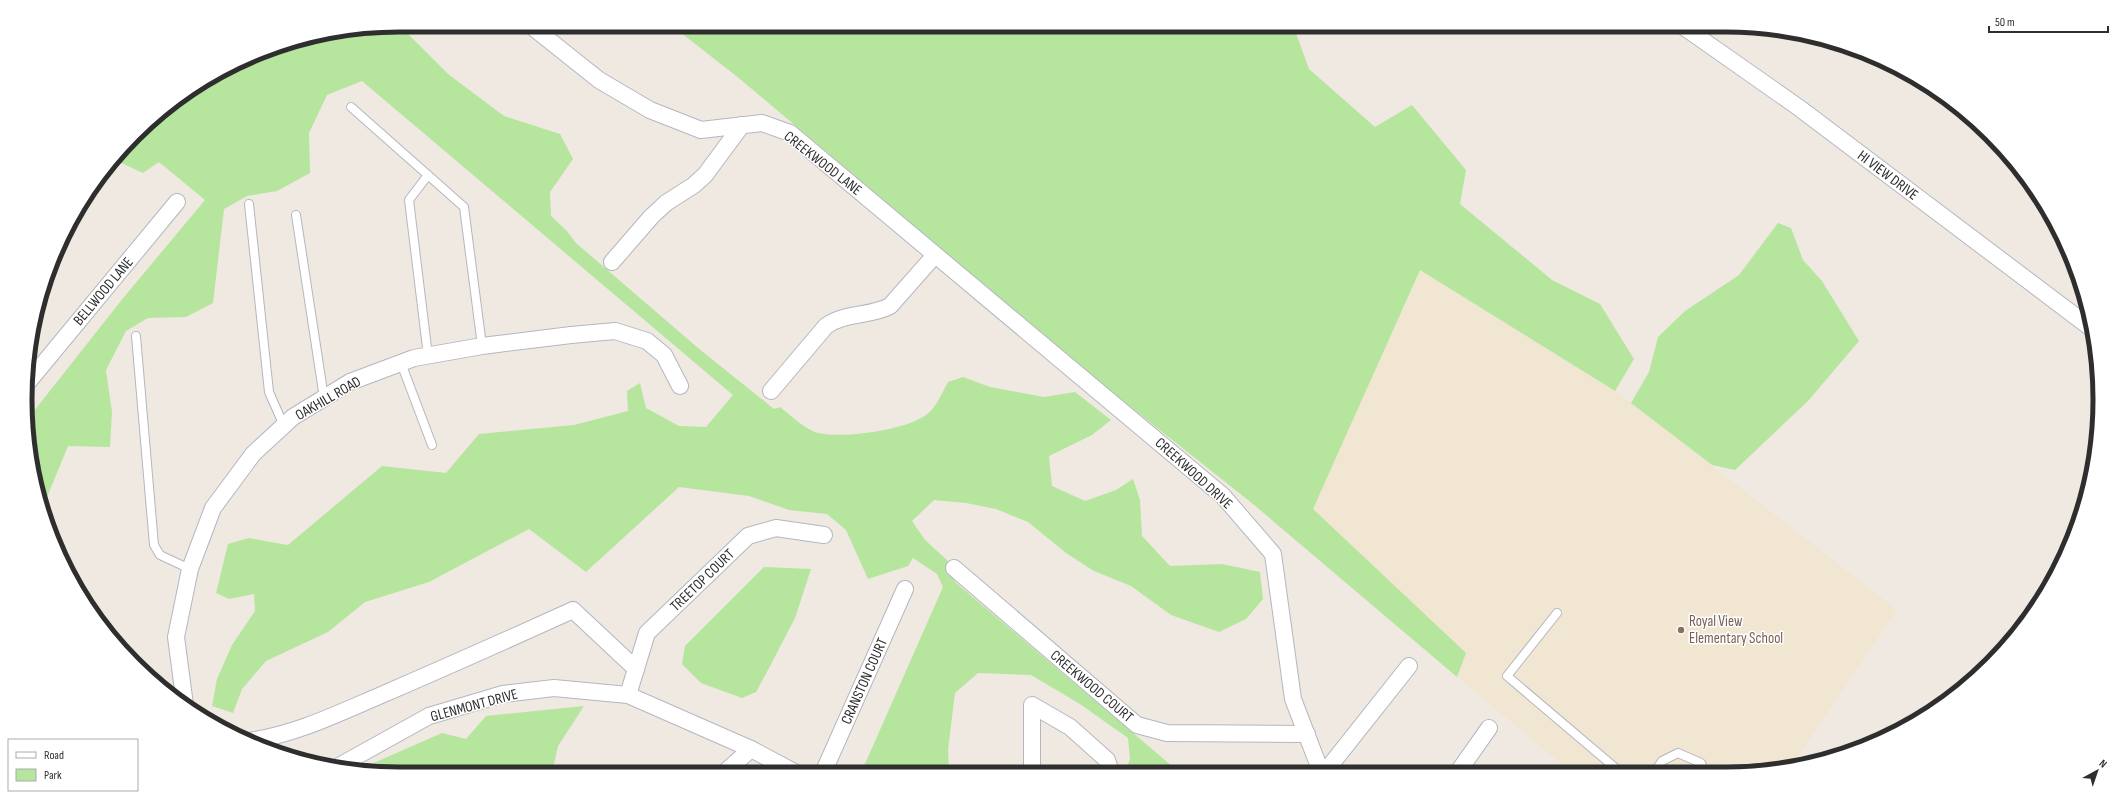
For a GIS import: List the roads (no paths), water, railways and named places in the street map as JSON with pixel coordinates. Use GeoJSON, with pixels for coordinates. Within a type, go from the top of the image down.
{"type":"FeatureCollection","features":[{"type":"Feature","properties":{"kind":"street","name":"CREEKWOOD LANE"},"geometry":{"type":"LineString","coordinates":[[539,32],[598,80],[650,110],[701,130],[762,123],[790,133],[935,255]]}},
{"type":"Feature","properties":{"kind":"street","name":"HI VIEW DRIVE"},"geometry":{"type":"LineString","coordinates":[[1692,32],[1798,107],[2085,322]]}},
{"type":"Feature","properties":{"kind":"street"},"geometry":{"type":"LineString","coordinates":[[612,262],[666,203],[694,185],[705,175],[742,125]]}},
{"type":"Feature","properties":{"kind":"street","name":"BELLWOOD LANE"},"geometry":{"type":"LineString","coordinates":[[33,376],[177,202]]}},
{"type":"Feature","properties":{"kind":"street"},"geometry":{"type":"LineString","coordinates":[[771,391],[826,326],[836,319],[882,310],[890,306],[935,255]]}},
{"type":"Feature","properties":{"kind":"street","name":"CREEKWOOD DRIVE"},"geometry":{"type":"LineString","coordinates":[[935,255],[1223,496],[1273,554],[1293,699],[1319,767]]}},
{"type":"Feature","properties":{"kind":"street","name":"OAKHILL ROAD"},"geometry":{"type":"LineString","coordinates":[[184,697],[176,637],[190,569],[213,508],[253,454],[293,417],[350,382],[401,363],[428,356],[482,346],[615,331],[647,341],[664,355],[680,386]]}},
{"type":"Feature","properties":{"kind":"street","name":"TREETOP COURT"},"geometry":{"type":"LineString","coordinates":[[628,695],[647,633],[748,536],[776,528],[824,535]]}},
{"type":"Feature","properties":{"kind":"street","name":"CREEKWOOD COURT"},"geometry":{"type":"LineString","coordinates":[[954,568],[1137,725],[1166,734],[1307,734]]}},
{"type":"Feature","properties":{"kind":"street","name":"CRANSTON COURT"},"geometry":{"type":"LineString","coordinates":[[826,767],[905,589]]}},
{"type":"Feature","properties":{"kind":"street"},"geometry":{"type":"LineString","coordinates":[[260,739],[270,738],[315,723],[447,667],[573,610],[636,669]]}},
{"type":"Feature","properties":{"kind":"street"},"geometry":{"type":"LineString","coordinates":[[1329,767],[1409,666]]}},
{"type":"Feature","properties":{"kind":"street","name":"GLENMONT DRIVE"},"geometry":{"type":"LineString","coordinates":[[345,763],[429,716],[503,694],[554,688],[628,695],[751,749],[785,767]]}},
{"type":"Feature","properties":{"kind":"street"},"geometry":{"type":"LineString","coordinates":[[1032,767],[1032,705],[1070,727],[1107,760],[1109,767]]}},
{"type":"Feature","properties":{"kind":"street"},"geometry":{"type":"LineString","coordinates":[[1462,767],[1489,728]]}},
{"type":"Feature","properties":{"kind":"street"},"geometry":{"type":"LineString","coordinates":[[731,767],[751,749]]}},
{"type":"Feature","properties":{"kind":"lane"},"geometry":{"type":"LineString","coordinates":[[351,107],[464,207],[482,346]]}},
{"type":"Feature","properties":{"kind":"lane"},"geometry":{"type":"LineString","coordinates":[[428,175],[409,200],[428,356]]}},
{"type":"Feature","properties":{"kind":"lane"},"geometry":{"type":"LineString","coordinates":[[249,204],[269,392],[284,426]]}},
{"type":"Feature","properties":{"kind":"lane"},"geometry":{"type":"LineString","coordinates":[[296,216],[324,398]]}},
{"type":"Feature","properties":{"kind":"lane"},"geometry":{"type":"LineString","coordinates":[[136,336],[154,545],[160,555],[190,569]]}},
{"type":"Feature","properties":{"kind":"lane"},"geometry":{"type":"LineString","coordinates":[[401,363],[432,445]]}},
{"type":"Feature","properties":{"kind":"lane"},"geometry":{"type":"LineString","coordinates":[[1557,614],[1507,676],[1614,767]]}},
{"type":"Feature","properties":{"kind":"lane"},"geometry":{"type":"LineString","coordinates":[[1658,767],[1662,761],[1678,753],[1701,763],[1702,767]]}},
{"type":"Feature","properties":{"kind":"place","name":"Royal View Elementary School"},"geometry":{"type":"Point","coordinates":[1681,630]}}]}
